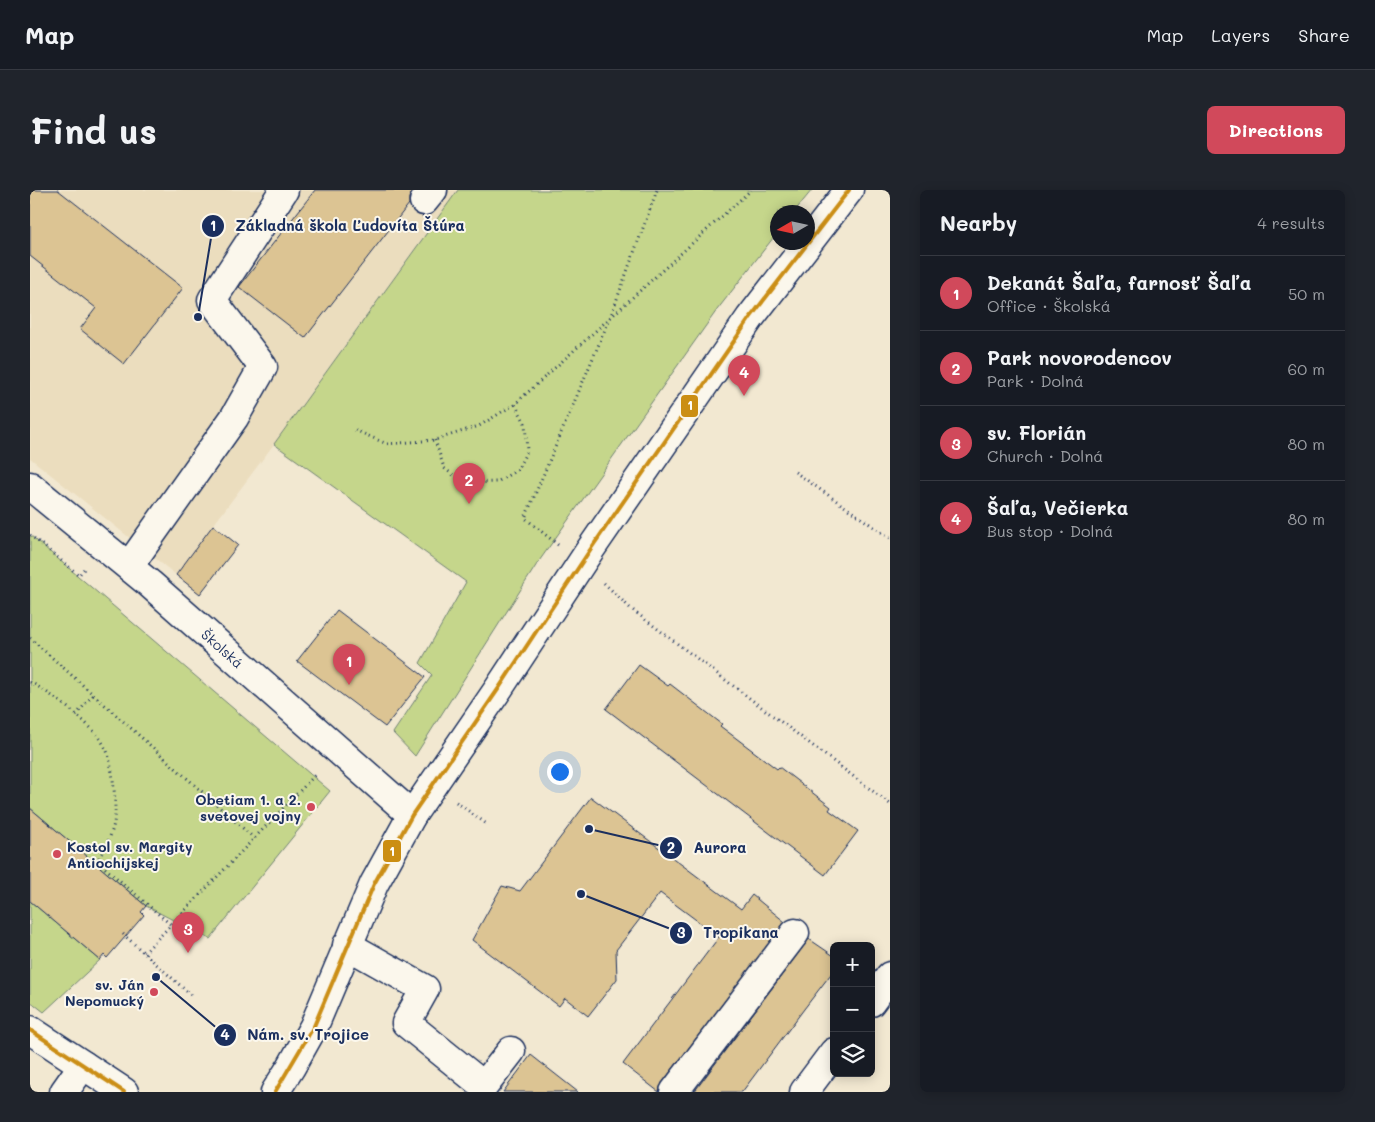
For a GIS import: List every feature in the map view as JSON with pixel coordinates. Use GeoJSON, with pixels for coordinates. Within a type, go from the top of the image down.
{"type":"FeatureCollection","features":[{"type":"Feature","properties":{"kind":"main road"},"geometry":{"type":"LineString","coordinates":[[129,566],[234,418],[263,367],[212,300],[284,190]]}},
{"type":"Feature","properties":{"kind":"main road"},"geometry":{"type":"LineString","coordinates":[[275,1092],[314,1026],[374,884],[412,815],[590,550],[750,318],[849,190]]}},
{"type":"Feature","properties":{"kind":"main road","name":"Školská"},"geometry":{"type":"LineString","coordinates":[[30,486],[129,566],[412,815]]}},
{"type":"Feature","properties":{"kind":"main road"},"geometry":{"type":"LineString","coordinates":[[674,1092],[795,933]]}},
{"type":"Feature","properties":{"kind":"main road"},"geometry":{"type":"LineString","coordinates":[[347,945],[426,989],[406,1023],[484,1086],[511,1051]]}},
{"type":"Feature","properties":{"kind":"main road"},"geometry":{"type":"LineString","coordinates":[[875,997],[890,976]]}},
{"type":"Feature","properties":{"kind":"main road"},"geometry":{"type":"LineString","coordinates":[[30,1030],[124,1092]]}},
{"type":"Feature","properties":{"kind":"main road"},"geometry":{"type":"LineString","coordinates":[[804,1092],[830,1057]]}},
{"type":"Feature","properties":{"kind":"main road"},"geometry":{"type":"LineString","coordinates":[[64,1092],[83,1064]]}},
{"type":"Feature","properties":{"kind":"path"},"geometry":{"type":"LineString","coordinates":[[560,546],[525,518],[610,318],[658,190]]}},
{"type":"Feature","properties":{"kind":"path"},"geometry":{"type":"LineString","coordinates":[[355,430],[386,444],[435,440],[479,426],[515,404],[751,190]]}},
{"type":"Feature","properties":{"kind":"path"},"geometry":{"type":"LineString","coordinates":[[435,440],[444,468],[464,483],[497,482],[518,470],[527,452],[525,423],[515,404]]}},
{"type":"Feature","properties":{"kind":"path"},"geometry":{"type":"LineString","coordinates":[[795,472],[890,538]]}},
{"type":"Feature","properties":{"kind":"path"},"geometry":{"type":"LineString","coordinates":[[30,535],[79,575],[85,568]]}},
{"type":"Feature","properties":{"kind":"path"},"geometry":{"type":"LineString","coordinates":[[599,578],[630,608],[890,804]]}},
{"type":"Feature","properties":{"kind":"path"},"geometry":{"type":"LineString","coordinates":[[30,638],[255,839]]}},
{"type":"Feature","properties":{"kind":"path"},"geometry":{"type":"LineString","coordinates":[[30,682],[76,715],[99,738],[109,756],[113,784],[114,821],[107,846],[97,861],[170,924]]}},
{"type":"Feature","properties":{"kind":"path"},"geometry":{"type":"LineString","coordinates":[[76,715],[94,695]]}},
{"type":"Feature","properties":{"kind":"path"},"geometry":{"type":"LineString","coordinates":[[144,952],[324,766]]}},
{"type":"Feature","properties":{"kind":"path"},"geometry":{"type":"LineString","coordinates":[[448,796],[488,825]]}},
{"type":"Feature","properties":{"kind":"path"},"geometry":{"type":"LineString","coordinates":[[123,934],[193,997]]}},
{"type":"Feature","properties":{"kind":"shaded area"},"geometry":{"type":"Polygon","coordinates":[[[30,190],[458,190],[274,444],[176,575],[30,458],[30,190]]]}},
{"type":"Feature","properties":{"kind":"green space"},"geometry":{"type":"Polygon","coordinates":[[[458,190],[812,190],[800,205],[770,205],[770,242],[717,310],[537,564],[415,756],[393,733],[432,675],[420,663],[466,582],[274,444],[458,190]]]}},
{"type":"Feature","properties":{"kind":"green space"},"geometry":{"type":"Polygon","coordinates":[[[30,535],[330,791],[210,939],[146,906],[30,808],[30,535]]]}},
{"type":"Feature","properties":{"kind":"green space"},"geometry":{"type":"Polygon","coordinates":[[[30,901],[100,960],[44,1012],[30,1001],[30,901]]]}},
{"type":"Feature","properties":{"kind":"building"},"geometry":{"type":"Polygon","coordinates":[[[30,190],[58,190],[183,288],[124,364],[80,329],[96,308],[30,256],[30,190]]]}},
{"type":"Feature","properties":{"kind":"building"},"geometry":{"type":"Polygon","coordinates":[[[315,190],[413,190],[409,198],[409,204],[305,338],[239,287],[315,190]]]}},
{"type":"Feature","properties":{"kind":"building"},"geometry":{"type":"Polygon","coordinates":[[[213,525],[238,545],[200,594],[176,575],[213,525]]]}},
{"type":"Feature","properties":{"kind":"building"},"geometry":{"type":"Polygon","coordinates":[[[337,610],[425,677],[385,727],[297,661],[337,610]]]}},
{"type":"Feature","properties":{"kind":"building"},"geometry":{"type":"Polygon","coordinates":[[[639,665],[668,686],[670,684],[722,724],[720,726],[777,769],[779,767],[831,807],[829,810],[858,831],[825,875],[606,709],[639,665]]]}},
{"type":"Feature","properties":{"kind":"building"},"geometry":{"type":"Polygon","coordinates":[[[591,797],[741,909],[752,895],[785,922],[662,1083],[659,1092],[623,1064],[719,937],[660,893],[616,950],[617,979],[588,1016],[565,998],[559,1006],[472,940],[502,886],[520,891],[591,797]]]}},
{"type":"Feature","properties":{"kind":"building","name":"Kostol sv. Margity Antiochijskej"},"geometry":{"type":"Polygon","coordinates":[[[30,808],[146,906],[141,912],[144,915],[107,958],[104,955],[100,960],[30,901],[30,808]]]}},
{"type":"Feature","properties":{"kind":"building"},"geometry":{"type":"Polygon","coordinates":[[[809,939],[830,953],[830,975],[742,1092],[694,1092],[809,939]]]}},
{"type":"Feature","properties":{"kind":"building"},"geometry":{"type":"Polygon","coordinates":[[[531,1055],[578,1092],[503,1092],[531,1055]]]}},
{"type":"Feature","properties":{"kind":"transit line","name":"1"},"geometry":{"type":"LineString","coordinates":[[275,1092],[314,1026],[374,884],[412,815],[590,550],[750,318],[849,190]]}},
{"type":"Feature","properties":{"kind":"transit line","name":"1"},"geometry":{"type":"LineString","coordinates":[[30,1030],[124,1092]]}},
{"type":"Feature","properties":{"kind":"place","name":"Základná škola Ľudovíta Štúra"},"geometry":{"type":"Point","coordinates":[198,317]}},
{"type":"Feature","properties":{"kind":"place","name":"Šaľa, Večierka"},"geometry":{"type":"Point","coordinates":[744,396]}},
{"type":"Feature","properties":{"kind":"place","name":"Park novorodencov"},"geometry":{"type":"Point","coordinates":[469,504]}},
{"type":"Feature","properties":{"kind":"place","name":"Dekanát Šaľa, farnosť Šaľa"},"geometry":{"type":"Point","coordinates":[349,685]}},
{"type":"Feature","properties":{"kind":"place","name":"Obetiam 1. a 2. svetovej vojny"},"geometry":{"type":"Point","coordinates":[311,807]}},
{"type":"Feature","properties":{"kind":"place","name":"Aurora"},"geometry":{"type":"Point","coordinates":[589,829]}},
{"type":"Feature","properties":{"kind":"place","name":"Kostol sv. Margity Antiochijskej"},"geometry":{"type":"Point","coordinates":[57,854]}},
{"type":"Feature","properties":{"kind":"place","name":"Tropikana"},"geometry":{"type":"Point","coordinates":[581,894]}},
{"type":"Feature","properties":{"kind":"place","name":"sv. Florián"},"geometry":{"type":"Point","coordinates":[188,953]}},
{"type":"Feature","properties":{"kind":"place","name":"Nám. sv. Trojice"},"geometry":{"type":"Point","coordinates":[156,977]}},
{"type":"Feature","properties":{"kind":"place","name":"sv. Ján Nepomucký"},"geometry":{"type":"Point","coordinates":[154,992]}}]}
